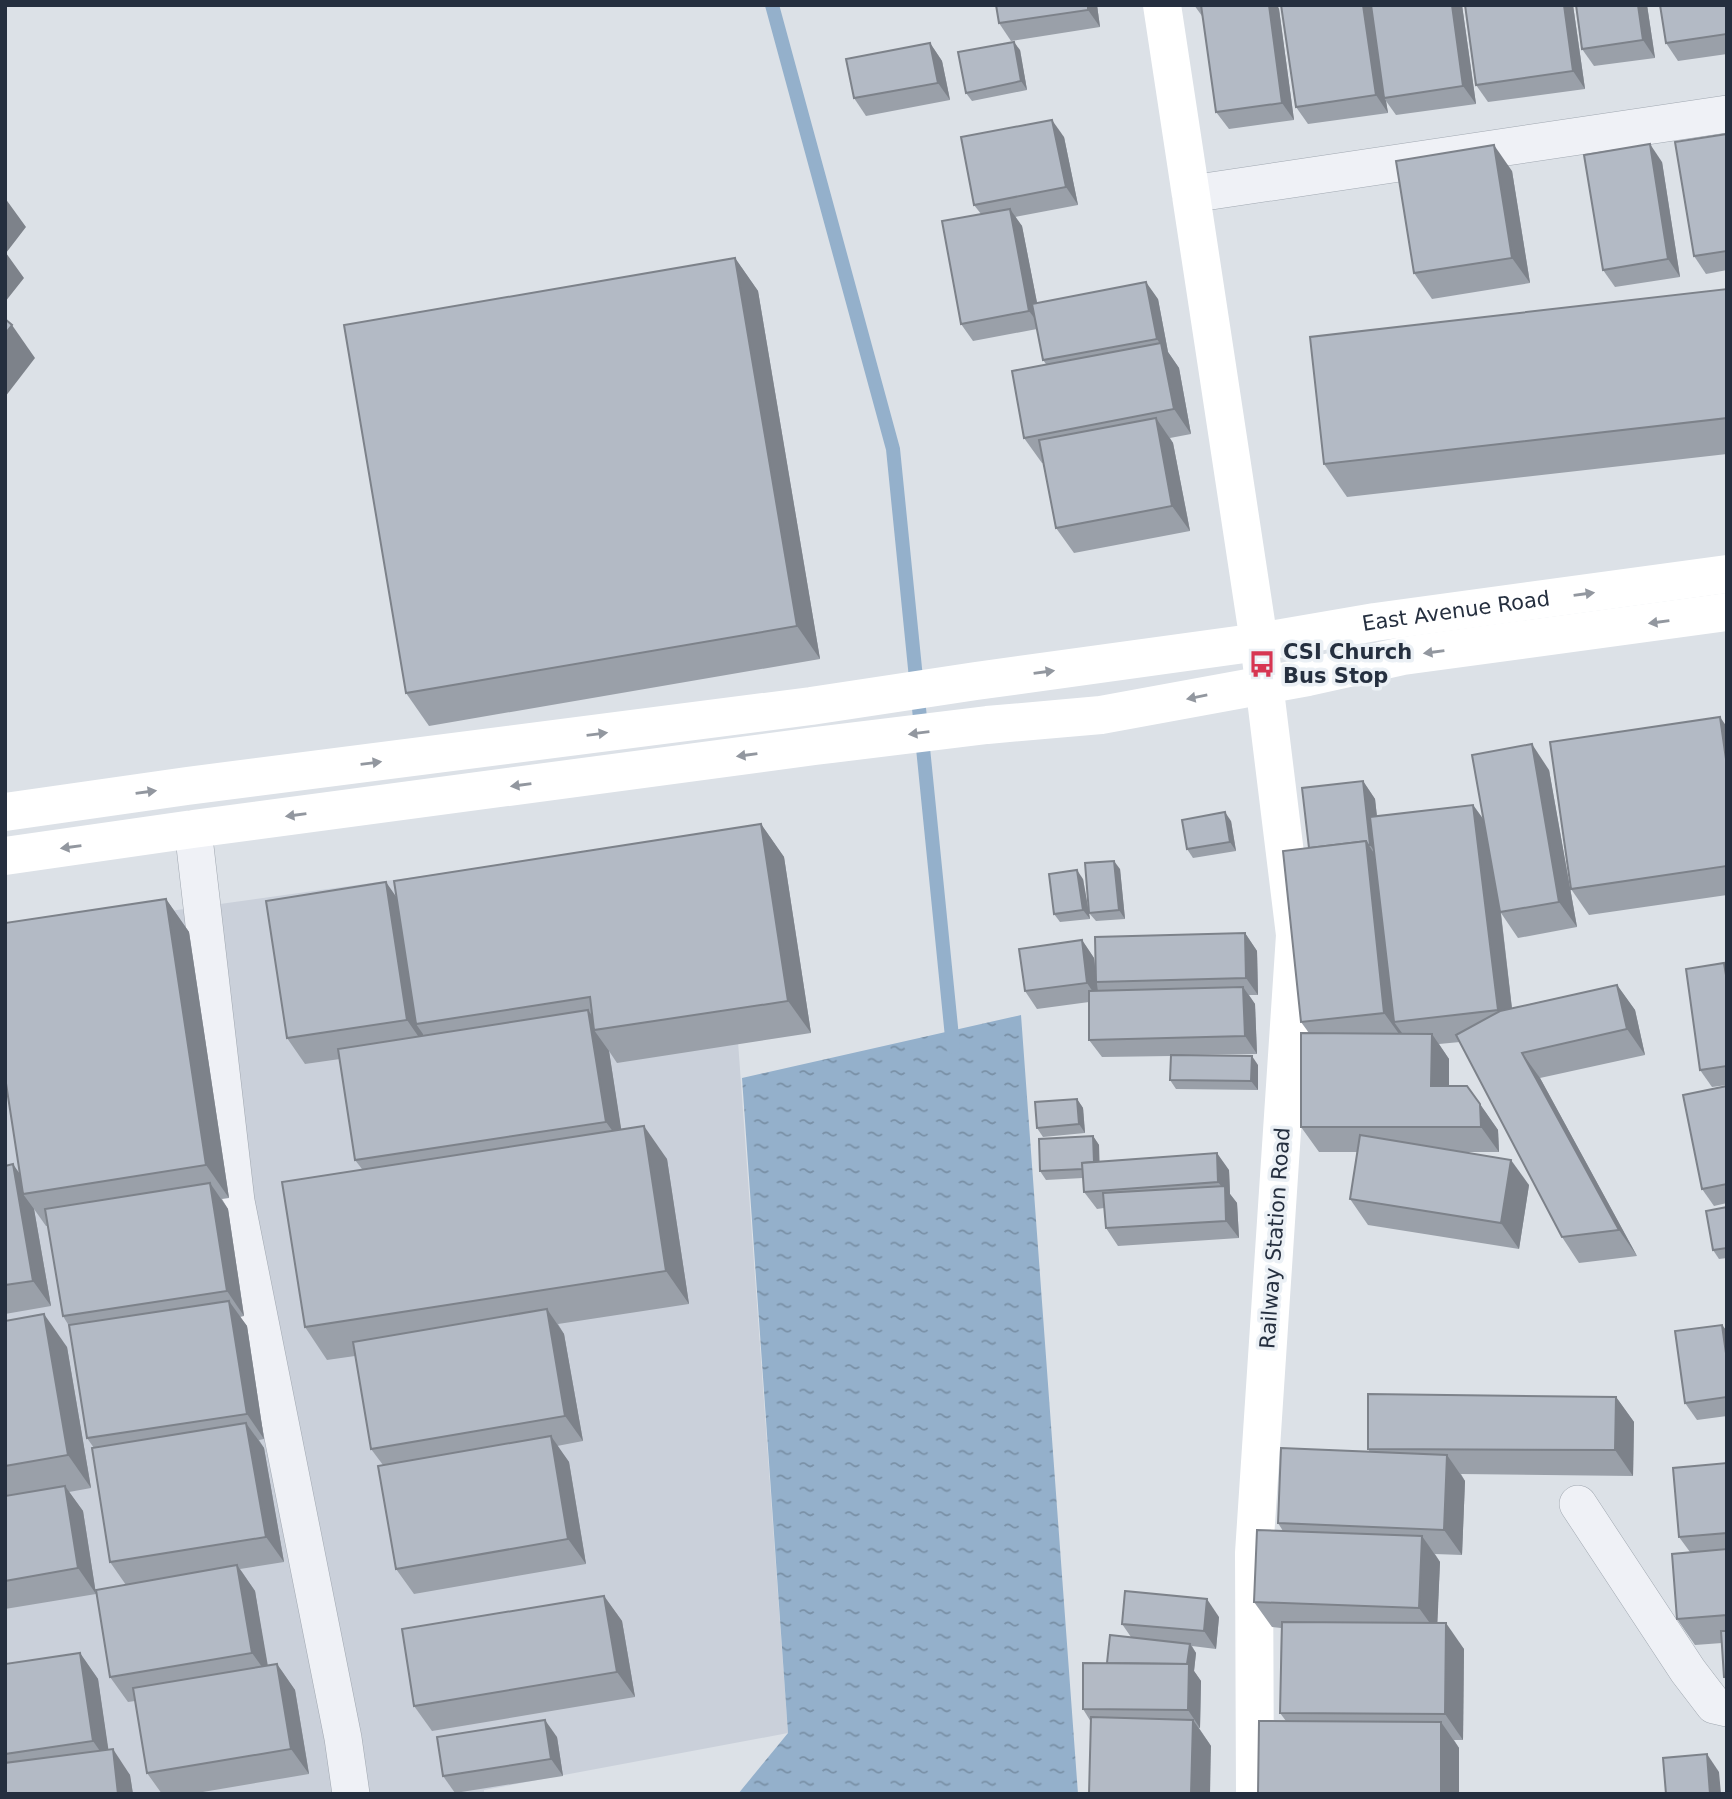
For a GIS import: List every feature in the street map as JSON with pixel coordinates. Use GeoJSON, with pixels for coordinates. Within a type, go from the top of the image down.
{"type":"FeatureCollection","features":[{"type":"Feature","properties":{"kind":"main road","name":"Railway Station Road"},"geometry":{"type":"LineString","coordinates":[[1163,5],[1259,642],[1296,935],[1254,1553],[1255,1794]]}},
{"type":"Feature","properties":{"kind":"main road","name":"East Avenue Road"},"geometry":{"type":"LineString","coordinates":[[5,812],[201,784],[811,706],[1259,642],[1375,622],[1727,574]]}},
{"type":"Feature","properties":{"kind":"main road","name":"East Avenue Road"},"geometry":{"type":"LineString","coordinates":[[5,856],[815,746],[987,724],[1101,715],[1308,677],[1403,656],[1727,612]]}},
{"type":"Feature","properties":{"kind":"street"},"geometry":{"type":"LineString","coordinates":[[1191,194],[1727,114]]}},
{"type":"Feature","properties":{"kind":"street"},"geometry":{"type":"LineString","coordinates":[[192,829],[236,1202],[343,1738],[351,1794]]}},
{"type":"Feature","properties":{"kind":"street"},"geometry":{"type":"LineString","coordinates":[[1577,1504],[1688,1671],[1714,1705],[1727,1708]]}},
{"type":"Feature","properties":{"kind":"shaded area"},"geometry":{"type":"Polygon","coordinates":[[[723,834],[788,1733],[484,1790],[484,1794],[5,1794],[5,934],[723,834]]]}},
{"type":"Feature","properties":{"kind":"water"},"geometry":{"type":"Polygon","coordinates":[[[1021,1015],[1078,1794],[738,1794],[788,1733],[742,1078],[1021,1015]]]}},
{"type":"Feature","properties":{"kind":"building"},"geometry":{"type":"Polygon","coordinates":[[[996,5],[1088,5],[1088,10],[999,23],[996,5]]]}},
{"type":"Feature","properties":{"kind":"building"},"geometry":{"type":"Polygon","coordinates":[[[1201,5],[1269,5],[1282,103],[1216,112],[1201,5]]]}},
{"type":"Feature","properties":{"kind":"building"},"geometry":{"type":"Polygon","coordinates":[[[1281,5],[1363,5],[1376,95],[1296,107],[1281,5]]]}},
{"type":"Feature","properties":{"kind":"building"},"geometry":{"type":"Polygon","coordinates":[[[1371,5],[1452,5],[1463,86],[1384,98],[1371,5]]]}},
{"type":"Feature","properties":{"kind":"building"},"geometry":{"type":"Polygon","coordinates":[[[1465,5],[1564,5],[1573,71],[1476,85],[1465,5]]]}},
{"type":"Feature","properties":{"kind":"building"},"geometry":{"type":"Polygon","coordinates":[[[1576,5],[1638,5],[1643,40],[1582,49],[1576,5]]]}},
{"type":"Feature","properties":{"kind":"building"},"geometry":{"type":"Polygon","coordinates":[[[1660,5],[1727,5],[1727,34],[1666,43],[1660,5]]]}},
{"type":"Feature","properties":{"kind":"building"},"geometry":{"type":"Polygon","coordinates":[[[1014,42],[1021,81],[966,93],[958,52],[1014,42]]]}},
{"type":"Feature","properties":{"kind":"building"},"geometry":{"type":"Polygon","coordinates":[[[930,43],[938,83],[854,98],[846,59],[930,43]]]}},
{"type":"Feature","properties":{"kind":"building"},"geometry":{"type":"Polygon","coordinates":[[[1052,120],[1066,187],[974,205],[961,137],[1052,120]]]}},
{"type":"Feature","properties":{"kind":"building"},"geometry":{"type":"Polygon","coordinates":[[[1727,134],[1727,251],[1694,256],[1675,142],[1727,134]]]}},
{"type":"Feature","properties":{"kind":"building"},"geometry":{"type":"Polygon","coordinates":[[[1650,144],[1668,259],[1603,270],[1584,155],[1650,144]]]}},
{"type":"Feature","properties":{"kind":"building"},"geometry":{"type":"Polygon","coordinates":[[[1494,145],[1512,258],[1414,273],[1396,161],[1494,145]]]}},
{"type":"Feature","properties":{"kind":"building"},"geometry":{"type":"Polygon","coordinates":[[[1010,209],[1029,311],[961,324],[942,221],[1010,209]]]}},
{"type":"Feature","properties":{"kind":"building"},"geometry":{"type":"Polygon","coordinates":[[[735,258],[797,626],[406,693],[344,325],[735,258]]]}},
{"type":"Feature","properties":{"kind":"building"},"geometry":{"type":"Polygon","coordinates":[[[1146,282],[1157,339],[1043,360],[1032,304],[1146,282]]]}},
{"type":"Feature","properties":{"kind":"building"},"geometry":{"type":"Polygon","coordinates":[[[1727,289],[1727,418],[1324,464],[1310,337],[1727,289]]]}},
{"type":"Feature","properties":{"kind":"building"},"geometry":{"type":"Polygon","coordinates":[[[5,319],[12,325],[5,334],[5,319]]]}},
{"type":"Feature","properties":{"kind":"building"},"geometry":{"type":"Polygon","coordinates":[[[1161,343],[1174,409],[1024,438],[1012,371],[1161,343]]]}},
{"type":"Feature","properties":{"kind":"building"},"geometry":{"type":"Polygon","coordinates":[[[1156,418],[1172,506],[1056,528],[1039,440],[1156,418]]]}},
{"type":"Feature","properties":{"kind":"building"},"geometry":{"type":"Polygon","coordinates":[[[1720,717],[1727,766],[1727,866],[1571,889],[1550,742],[1720,717]]]}},
{"type":"Feature","properties":{"kind":"building"},"geometry":{"type":"Polygon","coordinates":[[[1532,744],[1559,902],[1500,912],[1472,755],[1532,744]]]}},
{"type":"Feature","properties":{"kind":"building"},"geometry":{"type":"Polygon","coordinates":[[[1363,781],[1370,845],[1366,841],[1309,848],[1302,788],[1363,781]]]}},
{"type":"Feature","properties":{"kind":"building"},"geometry":{"type":"Polygon","coordinates":[[[1473,805],[1498,1010],[1394,1022],[1370,817],[1473,805]]]}},
{"type":"Feature","properties":{"kind":"building"},"geometry":{"type":"Polygon","coordinates":[[[1225,812],[1230,842],[1187,849],[1182,820],[1225,812]]]}},
{"type":"Feature","properties":{"kind":"building"},"geometry":{"type":"Polygon","coordinates":[[[761,824],[788,1001],[594,1030],[590,997],[416,1024],[394,881],[761,824]]]}},
{"type":"Feature","properties":{"kind":"building"},"geometry":{"type":"Polygon","coordinates":[[[1366,841],[1384,1013],[1301,1022],[1283,851],[1366,841]]]}},
{"type":"Feature","properties":{"kind":"building"},"geometry":{"type":"Polygon","coordinates":[[[1114,861],[1119,910],[1089,913],[1085,863],[1114,861]]]}},
{"type":"Feature","properties":{"kind":"building"},"geometry":{"type":"Polygon","coordinates":[[[1077,870],[1083,910],[1054,914],[1049,874],[1077,870]]]}},
{"type":"Feature","properties":{"kind":"building"},"geometry":{"type":"Polygon","coordinates":[[[386,882],[407,1020],[287,1038],[266,901],[386,882]]]}},
{"type":"Feature","properties":{"kind":"building"},"geometry":{"type":"Polygon","coordinates":[[[166,899],[206,1165],[23,1194],[5,1077],[5,923],[166,899]]]}},
{"type":"Feature","properties":{"kind":"building"},"geometry":{"type":"Polygon","coordinates":[[[1245,933],[1246,978],[1096,982],[1095,937],[1245,933]]]}},
{"type":"Feature","properties":{"kind":"building"},"geometry":{"type":"Polygon","coordinates":[[[1082,940],[1087,983],[1025,991],[1019,949],[1082,940]]]}},
{"type":"Feature","properties":{"kind":"building"},"geometry":{"type":"Polygon","coordinates":[[[1724,963],[1727,981],[1727,1066],[1700,1070],[1686,969],[1724,963]]]}},
{"type":"Feature","properties":{"kind":"building"},"geometry":{"type":"Polygon","coordinates":[[[1617,985],[1627,1029],[1522,1053],[1619,1230],[1562,1237],[1456,1035],[1500,1011],[1617,985]]]}},
{"type":"Feature","properties":{"kind":"building"},"geometry":{"type":"Polygon","coordinates":[[[1243,987],[1245,1036],[1089,1040],[1089,991],[1243,987]]]}},
{"type":"Feature","properties":{"kind":"building"},"geometry":{"type":"Polygon","coordinates":[[[588,1010],[606,1122],[355,1160],[338,1049],[588,1010]]]}},
{"type":"Feature","properties":{"kind":"building"},"geometry":{"type":"Polygon","coordinates":[[[1301,1033],[1432,1034],[1431,1086],[1467,1086],[1480,1104],[1481,1127],[1301,1127],[1301,1033]]]}},
{"type":"Feature","properties":{"kind":"building"},"geometry":{"type":"Polygon","coordinates":[[[1171,1055],[1252,1056],[1251,1081],[1170,1080],[1171,1055]]]}},
{"type":"Feature","properties":{"kind":"building"},"geometry":{"type":"Polygon","coordinates":[[[1727,1086],[1727,1184],[1702,1189],[1683,1095],[1727,1086]]]}},
{"type":"Feature","properties":{"kind":"building"},"geometry":{"type":"Polygon","coordinates":[[[1077,1099],[1079,1124],[1037,1128],[1035,1102],[1077,1099]]]}},
{"type":"Feature","properties":{"kind":"building"},"geometry":{"type":"Polygon","coordinates":[[[644,1126],[666,1271],[305,1327],[282,1182],[644,1126]]]}},
{"type":"Feature","properties":{"kind":"building"},"geometry":{"type":"Polygon","coordinates":[[[1360,1135],[1511,1160],[1501,1223],[1350,1199],[1360,1135]]]}},
{"type":"Feature","properties":{"kind":"building"},"geometry":{"type":"Polygon","coordinates":[[[1093,1136],[1094,1162],[1082,1163],[1083,1169],[1040,1171],[1039,1139],[1093,1136]]]}},
{"type":"Feature","properties":{"kind":"building"},"geometry":{"type":"Polygon","coordinates":[[[1217,1153],[1218,1182],[1084,1192],[1082,1163],[1217,1153]]]}},
{"type":"Feature","properties":{"kind":"building"},"geometry":{"type":"Polygon","coordinates":[[[13,1164],[33,1281],[5,1285],[5,1166],[13,1164]]]}},
{"type":"Feature","properties":{"kind":"building"},"geometry":{"type":"Polygon","coordinates":[[[210,1183],[227,1291],[63,1316],[45,1209],[210,1183]]]}},
{"type":"Feature","properties":{"kind":"building"},"geometry":{"type":"Polygon","coordinates":[[[1225,1186],[1226,1221],[1106,1228],[1103,1193],[1225,1186]]]}},
{"type":"Feature","properties":{"kind":"building"},"geometry":{"type":"Polygon","coordinates":[[[1727,1207],[1727,1248],[1713,1250],[1706,1211],[1727,1207]]]}},
{"type":"Feature","properties":{"kind":"building"},"geometry":{"type":"Polygon","coordinates":[[[229,1301],[247,1414],[87,1438],[69,1325],[229,1301]]]}},
{"type":"Feature","properties":{"kind":"building"},"geometry":{"type":"Polygon","coordinates":[[[547,1309],[565,1416],[371,1449],[353,1342],[547,1309]]]}},
{"type":"Feature","properties":{"kind":"building"},"geometry":{"type":"Polygon","coordinates":[[[44,1314],[68,1455],[5,1466],[5,1321],[44,1314]]]}},
{"type":"Feature","properties":{"kind":"building"},"geometry":{"type":"Polygon","coordinates":[[[1722,1325],[1727,1360],[1727,1397],[1685,1403],[1675,1331],[1722,1325]]]}},
{"type":"Feature","properties":{"kind":"building"},"geometry":{"type":"Polygon","coordinates":[[[1368,1394],[1616,1397],[1615,1450],[1368,1449],[1368,1394]]]}},
{"type":"Feature","properties":{"kind":"building"},"geometry":{"type":"Polygon","coordinates":[[[246,1423],[266,1537],[110,1562],[92,1448],[246,1423]]]}},
{"type":"Feature","properties":{"kind":"building"},"geometry":{"type":"Polygon","coordinates":[[[551,1436],[568,1539],[396,1569],[378,1466],[551,1436]]]}},
{"type":"Feature","properties":{"kind":"building"},"geometry":{"type":"Polygon","coordinates":[[[1281,1448],[1447,1455],[1444,1530],[1278,1523],[1281,1448]]]}},
{"type":"Feature","properties":{"kind":"building"},"geometry":{"type":"Polygon","coordinates":[[[1727,1463],[1727,1533],[1679,1537],[1673,1468],[1727,1463]]]}},
{"type":"Feature","properties":{"kind":"building"},"geometry":{"type":"Polygon","coordinates":[[[65,1486],[78,1568],[5,1581],[5,1496],[65,1486]]]}},
{"type":"Feature","properties":{"kind":"building"},"geometry":{"type":"Polygon","coordinates":[[[1257,1530],[1422,1536],[1419,1608],[1254,1602],[1257,1530]]]}},
{"type":"Feature","properties":{"kind":"building"},"geometry":{"type":"Polygon","coordinates":[[[1727,1549],[1727,1615],[1677,1619],[1672,1554],[1727,1549]]]}},
{"type":"Feature","properties":{"kind":"building"},"geometry":{"type":"Polygon","coordinates":[[[237,1565],[252,1653],[110,1677],[96,1590],[237,1565]]]}},
{"type":"Feature","properties":{"kind":"building"},"geometry":{"type":"Polygon","coordinates":[[[1125,1591],[1207,1599],[1204,1631],[1122,1624],[1125,1591]]]}},
{"type":"Feature","properties":{"kind":"building"},"geometry":{"type":"Polygon","coordinates":[[[604,1596],[617,1672],[414,1706],[402,1629],[604,1596]]]}},
{"type":"Feature","properties":{"kind":"building"},"geometry":{"type":"Polygon","coordinates":[[[1282,1622],[1446,1623],[1445,1714],[1280,1713],[1282,1622]]]}},
{"type":"Feature","properties":{"kind":"building"},"geometry":{"type":"Polygon","coordinates":[[[1721,1631],[1727,1631],[1727,1677],[1724,1677],[1721,1631]]]}},
{"type":"Feature","properties":{"kind":"building"},"geometry":{"type":"Polygon","coordinates":[[[1110,1635],[1190,1644],[1187,1664],[1107,1663],[1110,1635]]]}},
{"type":"Feature","properties":{"kind":"building"},"geometry":{"type":"Polygon","coordinates":[[[80,1653],[93,1741],[5,1754],[5,1664],[80,1653]]]}},
{"type":"Feature","properties":{"kind":"building"},"geometry":{"type":"Polygon","coordinates":[[[1083,1663],[1189,1664],[1188,1710],[1083,1709],[1083,1663]]]}},
{"type":"Feature","properties":{"kind":"building"},"geometry":{"type":"Polygon","coordinates":[[[277,1664],[291,1749],[147,1773],[133,1688],[277,1664]]]}},
{"type":"Feature","properties":{"kind":"building"},"geometry":{"type":"Polygon","coordinates":[[[1091,1717],[1193,1720],[1191,1794],[1089,1794],[1091,1717]]]}},
{"type":"Feature","properties":{"kind":"building"},"geometry":{"type":"Polygon","coordinates":[[[545,1720],[551,1759],[443,1776],[437,1737],[545,1720]]]}},
{"type":"Feature","properties":{"kind":"building"},"geometry":{"type":"Polygon","coordinates":[[[1259,1721],[1441,1722],[1441,1794],[1258,1794],[1259,1721]]]}},
{"type":"Feature","properties":{"kind":"building"},"geometry":{"type":"Polygon","coordinates":[[[113,1749],[118,1794],[5,1794],[5,1763],[113,1749]]]}},
{"type":"Feature","properties":{"kind":"building"},"geometry":{"type":"Polygon","coordinates":[[[1707,1754],[1710,1794],[1666,1794],[1663,1758],[1707,1754]]]}},
{"type":"Feature","properties":{"kind":"waterway"},"geometry":{"type":"LineString","coordinates":[[772,5],[893,449],[953,1047]]}},
{"type":"Feature","properties":{"kind":"place","name":"CSI Church Bus Stop"},"geometry":{"type":"Point","coordinates":[1262,664]}}]}
